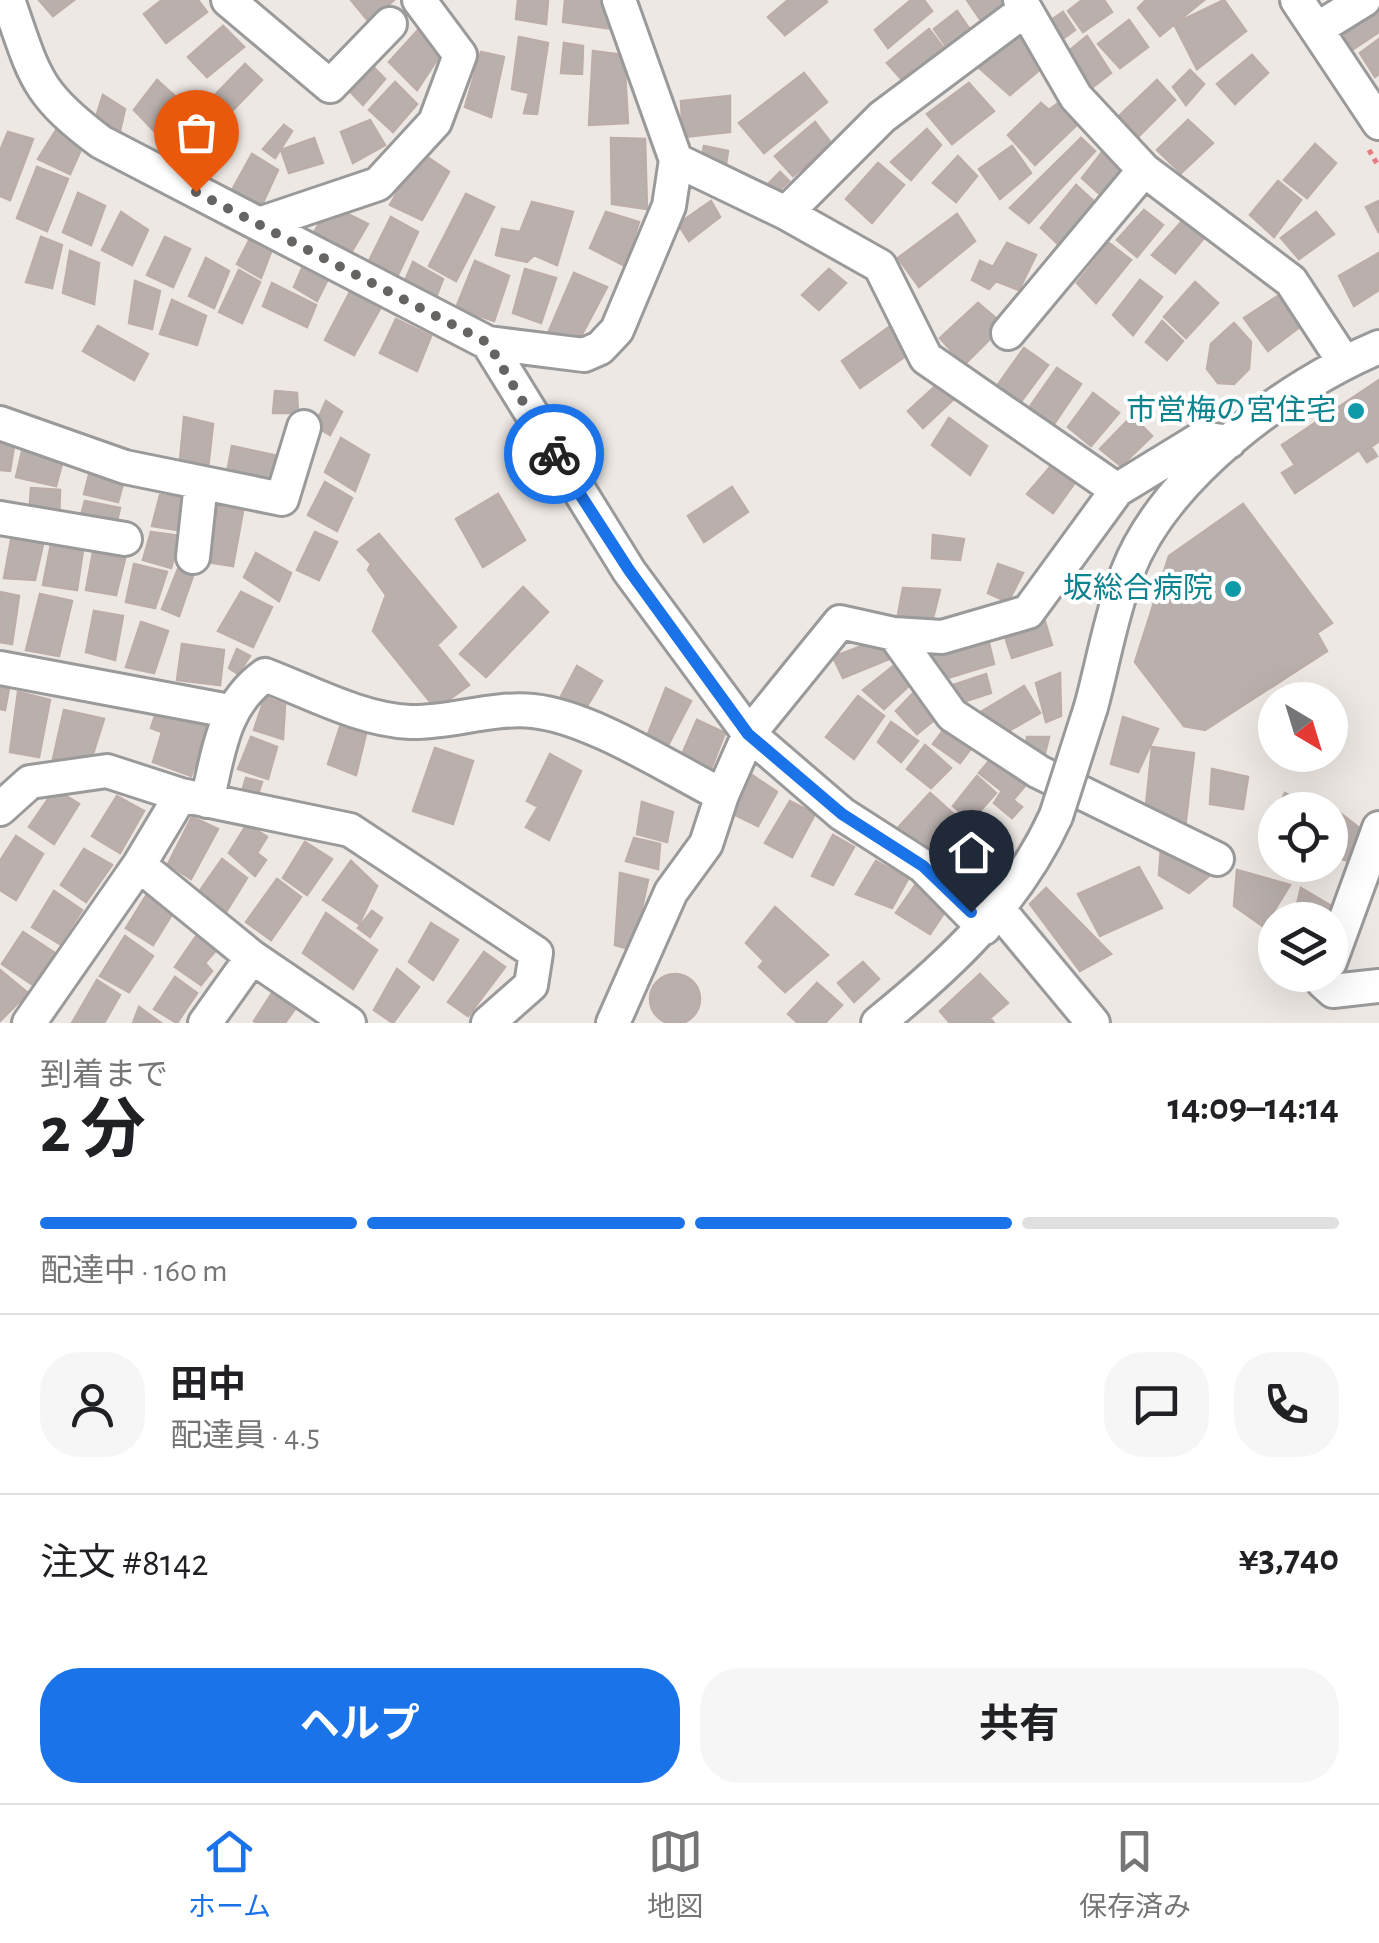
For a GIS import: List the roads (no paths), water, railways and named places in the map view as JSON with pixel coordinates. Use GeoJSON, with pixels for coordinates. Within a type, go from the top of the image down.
{"type":"FeatureCollection","features":[{"type":"Feature","properties":{"kind":"street"},"geometry":{"type":"LineString","coordinates":[[8,0],[15,67],[65,115],[101,142],[488,343],[584,355],[600,348],[616,330],[668,206],[676,160],[619,0]]}},
{"type":"Feature","properties":{"kind":"street"},"geometry":{"type":"LineString","coordinates":[[228,0],[330,86],[390,24]]}},
{"type":"Feature","properties":{"kind":"street"},"geometry":{"type":"LineString","coordinates":[[259,224],[378,184],[435,122],[460,54],[420,0]]}},
{"type":"Feature","properties":{"kind":"street"},"geometry":{"type":"LineString","coordinates":[[1297,0],[1379,123]]}},
{"type":"Feature","properties":{"kind":"street"},"geometry":{"type":"LineString","coordinates":[[1317,29],[1364,0]]}},
{"type":"Feature","properties":{"kind":"street"},"geometry":{"type":"LineString","coordinates":[[786,214],[882,117],[1022,5],[1076,97],[1144,170],[1291,281],[1344,362]]}},
{"type":"Feature","properties":{"kind":"street"},"geometry":{"type":"LineString","coordinates":[[676,160],[880,266],[926,358],[1117,490]]}},
{"type":"Feature","properties":{"kind":"street"},"geometry":{"type":"LineString","coordinates":[[1008,333],[1144,170]]}},
{"type":"Feature","properties":{"kind":"street"},"geometry":{"type":"LineString","coordinates":[[488,343],[629,570],[748,734],[842,814],[923,866],[992,919],[1093,1023]]}},
{"type":"Feature","properties":{"kind":"street"},"geometry":{"type":"LineString","coordinates":[[878,1023],[992,919],[1038,854],[1056,816],[1092,707],[1127,573],[1142,543],[1186,483],[1228,442],[1344,362],[1379,347]]}},
{"type":"Feature","properties":{"kind":"street"},"geometry":{"type":"LineString","coordinates":[[0,423],[125,467],[282,500],[304,427]]}},
{"type":"Feature","properties":{"kind":"street"},"geometry":{"type":"LineString","coordinates":[[613,1023],[671,892],[706,844],[748,734],[840,622],[894,634],[942,637],[1028,612],[1117,490],[1202,438],[1228,442]]}},
{"type":"Feature","properties":{"kind":"street"},"geometry":{"type":"LineString","coordinates":[[193,558],[200,483]]}},
{"type":"Feature","properties":{"kind":"street"},"geometry":{"type":"LineString","coordinates":[[0,518],[125,539]]}},
{"type":"Feature","properties":{"kind":"street"},"geometry":{"type":"LineString","coordinates":[[894,634],[952,715],[1038,772],[1218,860]]}},
{"type":"Feature","properties":{"kind":"street"},"geometry":{"type":"LineString","coordinates":[[0,668],[230,711]]}},
{"type":"Feature","properties":{"kind":"street"},"geometry":{"type":"LineString","coordinates":[[29,1023],[139,865],[194,798],[230,711],[242,691],[265,675],[383,719],[414,722],[492,711],[536,711],[589,729],[722,795]]}},
{"type":"Feature","properties":{"kind":"street"},"geometry":{"type":"LineString","coordinates":[[0,809],[30,782],[107,770],[194,798],[350,830],[536,953],[531,985],[488,1023]]}},
{"type":"Feature","properties":{"kind":"street"},"geometry":{"type":"LineString","coordinates":[[1348,913],[1379,828]]}},
{"type":"Feature","properties":{"kind":"street"},"geometry":{"type":"LineString","coordinates":[[139,865],[252,956],[349,1023]]}},
{"type":"Feature","properties":{"kind":"street"},"geometry":{"type":"LineString","coordinates":[[205,1023],[252,956]]}},
{"type":"Feature","properties":{"kind":"street"},"geometry":{"type":"LineString","coordinates":[[1348,989],[1379,986]]}},
{"type":"Feature","properties":{"kind":"place","name":"市営梅の宮住宅"},"geometry":{"type":"Point","coordinates":[1356,411]}},
{"type":"Feature","properties":{"kind":"place","name":"坂総合病院"},"geometry":{"type":"Point","coordinates":[1233,589]}}]}
